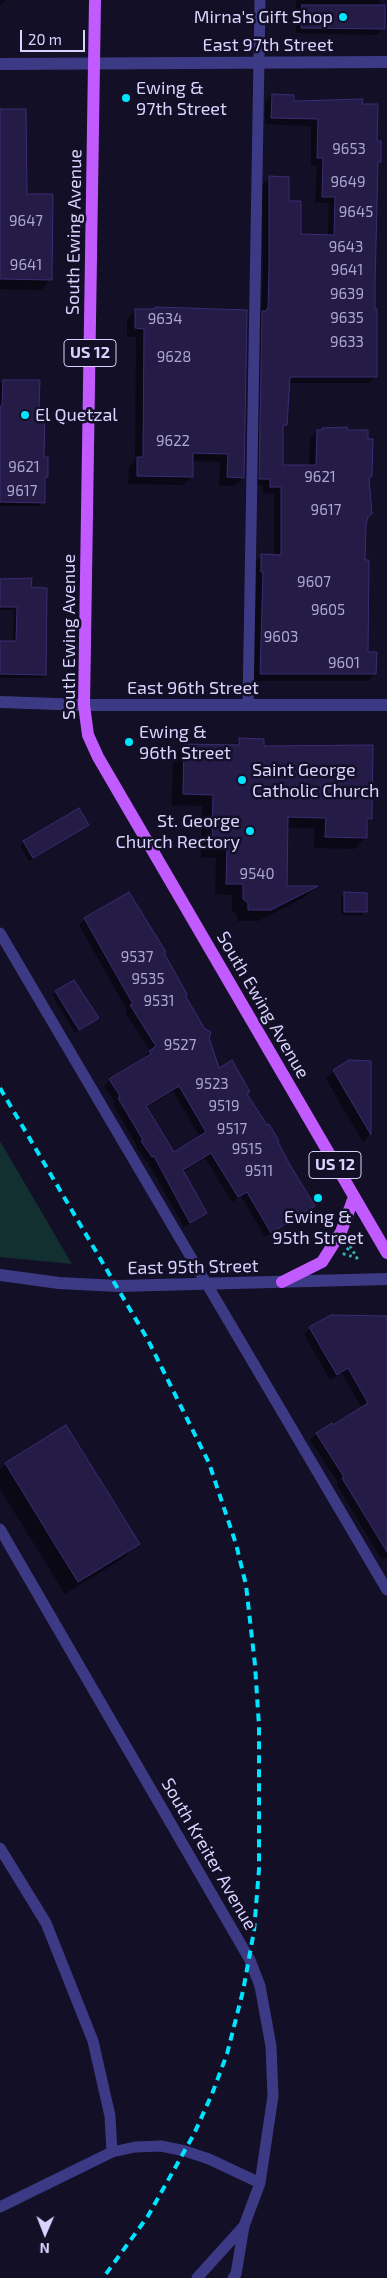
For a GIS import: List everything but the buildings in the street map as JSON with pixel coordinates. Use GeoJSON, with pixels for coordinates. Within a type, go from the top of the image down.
{"type":"FeatureCollection","features":[{"type":"Feature","properties":{"kind":"main road","name":"South Ewing Avenue"},"geometry":{"type":"LineString","coordinates":[[95,0],[84,706],[88,735],[98,757],[387,1253]]}},
{"type":"Feature","properties":{"kind":"main road"},"geometry":{"type":"LineString","coordinates":[[282,1282],[322,1262],[339,1234],[354,1197]]}},
{"type":"Feature","properties":{"kind":"street","name":"East 97th Street"},"geometry":{"type":"LineString","coordinates":[[0,64],[387,62]]}},
{"type":"Feature","properties":{"kind":"street","name":"East 96th Street"},"geometry":{"type":"LineString","coordinates":[[0,702],[84,706],[387,705]]}},
{"type":"Feature","properties":{"kind":"street","name":"East 95th Street"},"geometry":{"type":"LineString","coordinates":[[0,1276],[88,1285],[387,1279]]}},
{"type":"Feature","properties":{"kind":"lane"},"geometry":{"type":"LineString","coordinates":[[248,705],[260,0]]}},
{"type":"Feature","properties":{"kind":"lane"},"geometry":{"type":"LineString","coordinates":[[0,933],[387,1590]]}},
{"type":"Feature","properties":{"kind":"lane","name":"South Kreiter Avenue"},"geometry":{"type":"LineString","coordinates":[[0,1529],[250,1960],[260,1986],[271,2046],[273,2096],[260,2183],[244,2226],[236,2274],[233,2278]]}},
{"type":"Feature","properties":{"kind":"lane"},"geometry":{"type":"LineString","coordinates":[[0,1848],[46,1923],[93,2041],[110,2116],[112,2152]]}},
{"type":"Feature","properties":{"kind":"lane"},"geometry":{"type":"LineString","coordinates":[[0,2207],[112,2152],[135,2147],[152,2146],[185,2151],[209,2159],[260,2183]]}},
{"type":"Feature","properties":{"kind":"lane","name":"South Kreiter Avenue"},"geometry":{"type":"LineString","coordinates":[[197,2278],[244,2226]]}},
{"type":"Feature","properties":{"kind":"path"},"geometry":{"type":"LineString","coordinates":[[344,1254],[357,1258],[350,1246]]}},
{"type":"Feature","properties":{"kind":"green space"},"geometry":{"type":"Polygon","coordinates":[[[0,1141],[72,1264],[0,1257],[0,1141]]]}},
{"type":"Feature","properties":{"kind":"railway"},"geometry":{"type":"LineString","coordinates":[[0,1088],[148,1340],[209,1463],[236,1544],[246,1585],[255,1665],[259,1726],[259,1869],[254,1931],[243,1991],[227,2054],[194,2134],[148,2216],[103,2278]]}},
{"type":"Feature","properties":{"kind":"place","name":"Mirna's Gift Shop"},"geometry":{"type":"Point","coordinates":[343,17]}},
{"type":"Feature","properties":{"kind":"place","name":"Ewing & 97th Street"},"geometry":{"type":"Point","coordinates":[126,98]}},
{"type":"Feature","properties":{"kind":"place","name":"El Quetzal"},"geometry":{"type":"Point","coordinates":[25,415]}},
{"type":"Feature","properties":{"kind":"place","name":"Ewing & 96th Street"},"geometry":{"type":"Point","coordinates":[129,742]}},
{"type":"Feature","properties":{"kind":"place","name":"Saint George Catholic Church"},"geometry":{"type":"Point","coordinates":[242,780]}},
{"type":"Feature","properties":{"kind":"place","name":"St. George Church Rectory"},"geometry":{"type":"Point","coordinates":[250,831]}},
{"type":"Feature","properties":{"kind":"place","name":"Ewing & 95th Street"},"geometry":{"type":"Point","coordinates":[318,1198]}}]}
